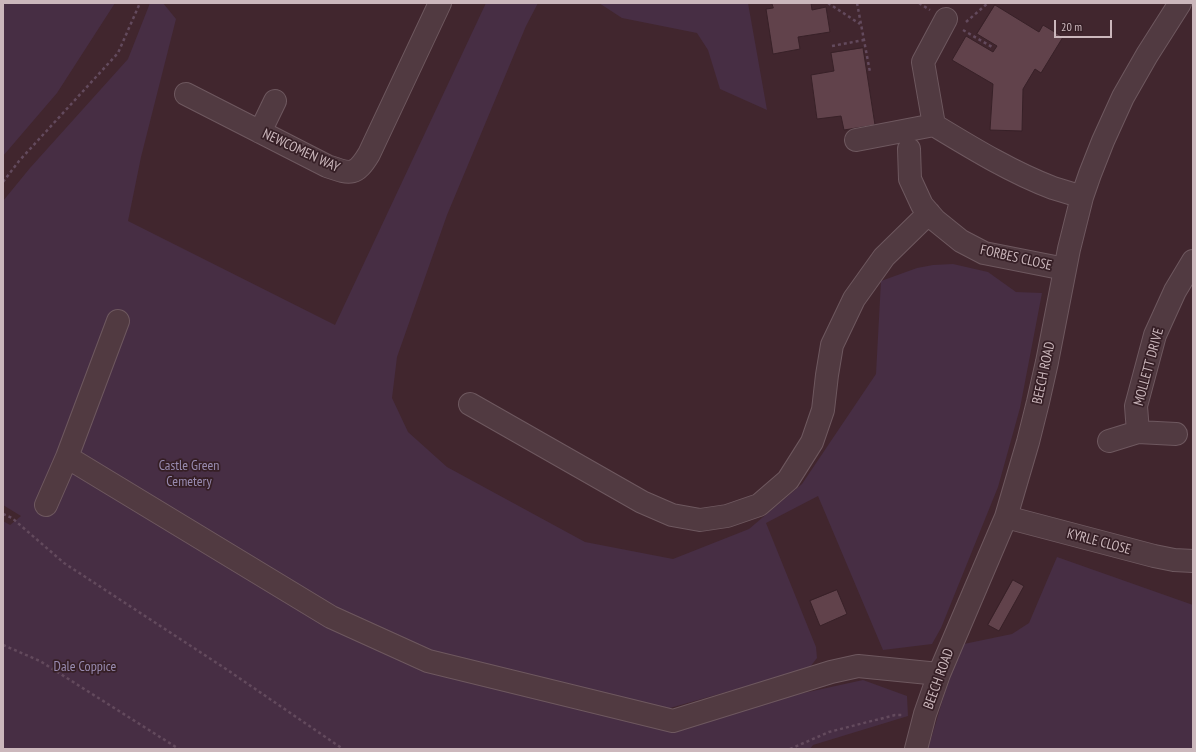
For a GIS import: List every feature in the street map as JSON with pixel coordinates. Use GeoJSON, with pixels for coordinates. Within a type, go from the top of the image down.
{"type":"FeatureCollection","features":[{"type":"Feature","properties":{"kind":"street","name":"NEWCOMEN WAY"},"geometry":{"type":"LineString","coordinates":[[186,94],[327,166],[345,172],[354,171],[362,166],[369,154],[440,3]]}},
{"type":"Feature","properties":{"kind":"street","name":"BEECH ROAD"},"geometry":{"type":"LineString","coordinates":[[916,749],[938,674],[1006,517],[1038,402],[1065,269],[1082,197],[1103,141],[1124,97],[1147,55],[1180,3]]}},
{"type":"Feature","properties":{"kind":"street"},"geometry":{"type":"LineString","coordinates":[[934,125],[922,62],[956,21]]}},
{"type":"Feature","properties":{"kind":"street"},"geometry":{"type":"LineString","coordinates":[[260,132],[275,101]]}},
{"type":"Feature","properties":{"kind":"street"},"geometry":{"type":"LineString","coordinates":[[856,140],[934,125],[989,158],[1038,182],[1082,197]]}},
{"type":"Feature","properties":{"kind":"street","name":"FORBES CLOSE"},"geometry":{"type":"LineString","coordinates":[[909,149],[910,179],[922,205],[935,220],[961,241],[984,253],[1065,269]]}},
{"type":"Feature","properties":{"kind":"street"},"geometry":{"type":"LineString","coordinates":[[470,404],[642,502],[672,516],[700,520],[727,516],[759,505],[788,480],[812,442],[824,410],[826,375],[832,345],[854,299],[884,257],[929,213]]}},
{"type":"Feature","properties":{"kind":"street","name":"MOLLETT DRIVE"},"geometry":{"type":"LineString","coordinates":[[1138,432],[1136,406],[1155,334],[1175,291],[1193,261]]}},
{"type":"Feature","properties":{"kind":"street"},"geometry":{"type":"LineString","coordinates":[[46,505],[67,457],[118,321]]}},
{"type":"Feature","properties":{"kind":"street"},"geometry":{"type":"LineString","coordinates":[[1109,441],[1138,432],[1176,434]]}},
{"type":"Feature","properties":{"kind":"street"},"geometry":{"type":"LineString","coordinates":[[67,457],[331,617],[435,663],[673,721],[831,672],[858,666],[938,674]]}},
{"type":"Feature","properties":{"kind":"street","name":"KYRLE CLOSE"},"geometry":{"type":"LineString","coordinates":[[1006,517],[1154,556],[1174,560],[1193,561]]}},
{"type":"Feature","properties":{"kind":"path"},"geometry":{"type":"LineString","coordinates":[[3,182],[19,161],[118,53],[140,3]]}},
{"type":"Feature","properties":{"kind":"path"},"geometry":{"type":"LineString","coordinates":[[827,3],[861,24]]}},
{"type":"Feature","properties":{"kind":"path"},"geometry":{"type":"LineString","coordinates":[[857,3],[870,72]]}},
{"type":"Feature","properties":{"kind":"path"},"geometry":{"type":"LineString","coordinates":[[956,21],[988,3]]}},
{"type":"Feature","properties":{"kind":"path"},"geometry":{"type":"LineString","coordinates":[[832,46],[864,40]]}},
{"type":"Feature","properties":{"kind":"path"},"geometry":{"type":"LineString","coordinates":[[3,514],[12,518],[64,563],[343,749]]}},
{"type":"Feature","properties":{"kind":"path"},"geometry":{"type":"LineString","coordinates":[[3,645],[40,661],[179,749]]}},
{"type":"Feature","properties":{"kind":"path"},"geometry":{"type":"LineString","coordinates":[[790,749],[829,732],[896,715],[926,714]]}},
{"type":"Feature","properties":{"kind":"green space"},"geometry":{"type":"Polygon","coordinates":[[[3,3],[115,3],[57,93],[3,156],[3,3]]]}},
{"type":"Feature","properties":{"kind":"green space"},"geometry":{"type":"Polygon","coordinates":[[[150,3],[163,3],[176,19],[141,157],[128,221],[335,325],[486,3],[538,3],[526,26],[447,215],[397,357],[392,398],[408,432],[447,467],[585,542],[673,559],[749,529],[802,484],[876,374],[881,281],[917,268],[933,265],[953,264],[988,272],[1016,292],[1042,293],[1020,408],[998,487],[941,628],[932,644],[883,650],[818,496],[766,523],[816,647],[817,658],[810,667],[790,674],[670,708],[663,728],[767,701],[863,680],[907,696],[908,716],[813,745],[810,749],[3,749],[3,521],[10,525],[21,516],[3,505],[3,201],[30,168],[128,59],[150,3]]]}},
{"type":"Feature","properties":{"kind":"green space"},"geometry":{"type":"Polygon","coordinates":[[[599,3],[748,3],[767,110],[720,89],[708,50],[697,33],[622,18],[599,3]]]}},
{"type":"Feature","properties":{"kind":"green space"},"geometry":{"type":"Polygon","coordinates":[[[1057,557],[1193,605],[1193,749],[928,749],[959,645],[1012,634],[1029,623],[1057,557]]]}},
{"type":"Feature","properties":{"kind":"building"},"geometry":{"type":"Polygon","coordinates":[[[772,3],[811,3],[812,10],[826,7],[830,32],[798,37],[800,49],[773,54],[766,9],[773,8],[772,3]]]}},
{"type":"Feature","properties":{"kind":"building"},"geometry":{"type":"Polygon","coordinates":[[[995,5],[1039,32],[1043,25],[1063,37],[1041,73],[1035,69],[1023,89],[1022,131],[990,130],[993,84],[952,60],[966,36],[993,52],[997,46],[977,34],[995,5]]]}},
{"type":"Feature","properties":{"kind":"building"},"geometry":{"type":"Polygon","coordinates":[[[863,48],[875,125],[844,130],[841,116],[817,119],[811,75],[834,71],[831,53],[863,48]]]}},
{"type":"Feature","properties":{"kind":"building"},"geometry":{"type":"Polygon","coordinates":[[[1013,580],[1024,586],[999,631],[988,625],[1013,580]]]}},
{"type":"Feature","properties":{"kind":"building"},"geometry":{"type":"Polygon","coordinates":[[[837,590],[847,614],[820,626],[810,601],[837,590]]]}},
{"type":"Feature","properties":{"kind":"park label","name":"Castle Green Cemetery"},"geometry":{"type":"Point","coordinates":[189,474]}},
{"type":"Feature","properties":{"kind":"park label","name":"Dale Coppice"},"geometry":{"type":"Point","coordinates":[85,667]}}]}
